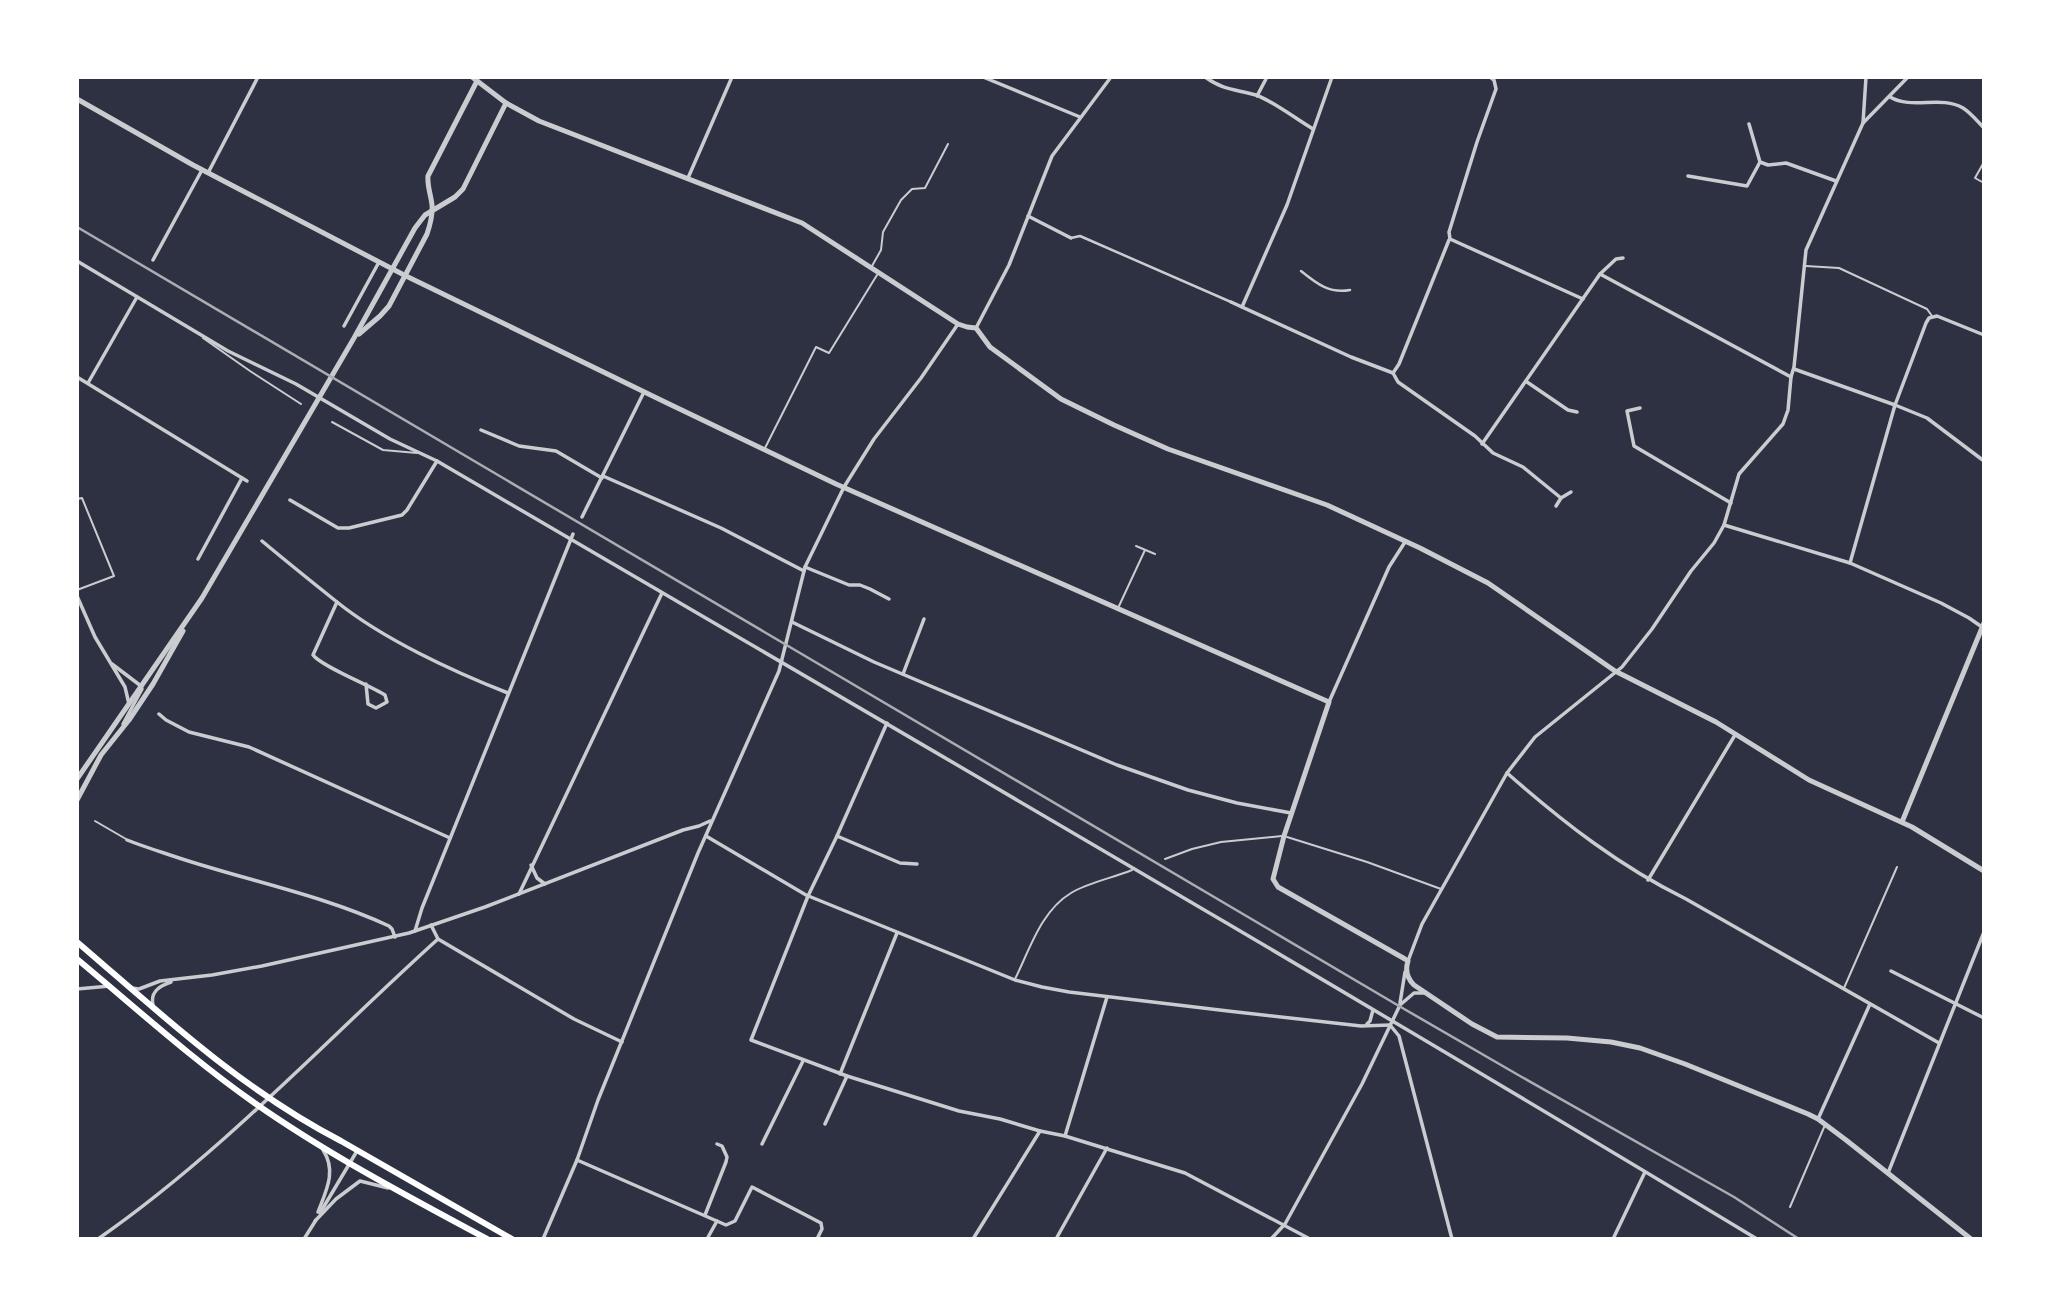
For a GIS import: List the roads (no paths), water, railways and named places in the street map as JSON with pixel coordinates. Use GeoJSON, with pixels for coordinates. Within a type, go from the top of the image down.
{"type":"FeatureCollection","features":[{"type":"Feature","properties":{"kind":"main road"},"geometry":{"type":"LineString","coordinates":[[77,942],[227,1069],[269,1099],[321,1132],[512,1239]]}},
{"type":"Feature","properties":{"kind":"main road"},"geometry":{"type":"LineString","coordinates":[[77,959],[210,1070],[260,1107],[319,1145],[487,1239]]}},
{"type":"Feature","properties":{"kind":"street"},"geometry":{"type":"LineString","coordinates":[[153,260],[258,77]]}},
{"type":"Feature","properties":{"kind":"street"},"geometry":{"type":"LineString","coordinates":[[688,178],[732,77]]}},
{"type":"Feature","properties":{"kind":"street"},"geometry":{"type":"LineString","coordinates":[[983,77],[1080,117]]}},
{"type":"Feature","properties":{"kind":"street"},"geometry":{"type":"LineString","coordinates":[[997,83],[1000,77]]}},
{"type":"Feature","properties":{"kind":"street"},"geometry":{"type":"LineString","coordinates":[[976,328],[1009,265],[1052,156],[1111,77]]}},
{"type":"Feature","properties":{"kind":"street"},"geometry":{"type":"LineString","coordinates":[[1205,77],[1214,84],[1233,91],[1257,96],[1313,129]]}},
{"type":"Feature","properties":{"kind":"street"},"geometry":{"type":"LineString","coordinates":[[1257,96],[1268,77]]}},
{"type":"Feature","properties":{"kind":"street"},"geometry":{"type":"LineString","coordinates":[[1242,307],[1287,205],[1332,77]]}},
{"type":"Feature","properties":{"kind":"street"},"geometry":{"type":"LineString","coordinates":[[1393,373],[1450,239],[1449,232],[1462,186],[1496,89],[1494,80],[1490,77]]}},
{"type":"Feature","properties":{"kind":"street"},"geometry":{"type":"LineString","coordinates":[[1271,1239],[1285,1224],[1362,1084],[1400,1005],[1406,969],[1422,924],[1507,773],[1535,737],[1622,667],[1714,543],[1724,525],[1739,474],[1783,424],[1788,410],[1794,369],[1808,242],[1863,123],[1866,77]]}},
{"type":"Feature","properties":{"kind":"street"},"geometry":{"type":"LineString","coordinates":[[1863,123],[1908,77]]}},
{"type":"Feature","properties":{"kind":"street"},"geometry":{"type":"LineString","coordinates":[[354,338],[385,311],[427,234],[433,209],[428,176],[475,79],[506,103],[539,121],[802,223],[958,324],[976,328],[990,347],[1061,399],[1168,449],[1327,505],[1406,540],[1497,589],[1615,671],[1735,734],[1809,780],[1902,822],[1984,871]]}},
{"type":"Feature","properties":{"kind":"street"},"geometry":{"type":"LineString","coordinates":[[1890,97],[1903,103],[1941,103],[1963,108],[1984,128]]}},
{"type":"Feature","properties":{"kind":"street"},"geometry":{"type":"LineString","coordinates":[[77,99],[205,172],[406,276],[644,392],[844,487],[1329,702]]}},
{"type":"Feature","properties":{"kind":"street"},"geometry":{"type":"LineString","coordinates":[[77,800],[102,755],[153,684],[421,219],[463,189],[506,103]]}},
{"type":"Feature","properties":{"kind":"street"},"geometry":{"type":"LineString","coordinates":[[1864,107],[1876,111]]}},
{"type":"Feature","properties":{"kind":"street"},"geometry":{"type":"LineString","coordinates":[[1688,176],[1747,186],[1760,162],[1749,124]]}},
{"type":"Feature","properties":{"kind":"street"},"geometry":{"type":"LineString","coordinates":[[1760,162],[1786,163],[1836,181]]}},
{"type":"Feature","properties":{"kind":"street"},"geometry":{"type":"LineString","coordinates":[[1027,216],[1071,237],[1080,236],[1351,357],[1393,373],[1398,382],[1493,453],[1523,467],[1561,498]]}},
{"type":"Feature","properties":{"kind":"street"},"geometry":{"type":"LineString","coordinates":[[1450,239],[1583,299]]}},
{"type":"Feature","properties":{"kind":"street"},"geometry":{"type":"LineString","coordinates":[[1482,444],[1600,274],[1616,259],[1623,258]]}},
{"type":"Feature","properties":{"kind":"street"},"geometry":{"type":"LineString","coordinates":[[77,261],[228,351],[437,461],[1252,937],[1391,1023],[1757,1239]]}},
{"type":"Feature","properties":{"kind":"street"},"geometry":{"type":"LineString","coordinates":[[344,326],[379,261]]}},
{"type":"Feature","properties":{"kind":"street"},"geometry":{"type":"LineString","coordinates":[[1301,271],[1314,283],[1338,292],[1350,290]]}},
{"type":"Feature","properties":{"kind":"street"},"geometry":{"type":"LineString","coordinates":[[1600,274],[1791,377]]}},
{"type":"Feature","properties":{"kind":"street"},"geometry":{"type":"LineString","coordinates":[[88,383],[137,297]]}},
{"type":"Feature","properties":{"kind":"street"},"geometry":{"type":"LineString","coordinates":[[1850,563],[1895,405],[1926,323],[1932,316],[1945,317],[1984,335]]}},
{"type":"Feature","properties":{"kind":"street"},"geometry":{"type":"LineString","coordinates":[[543,1239],[712,820],[779,671],[805,569],[844,487],[874,439],[958,324]]}},
{"type":"Feature","properties":{"kind":"street"},"geometry":{"type":"LineString","coordinates":[[1794,369],[1927,418],[1984,461]]}},
{"type":"Feature","properties":{"kind":"street"},"geometry":{"type":"LineString","coordinates":[[77,377],[247,481]]}},
{"type":"Feature","properties":{"kind":"street"},"geometry":{"type":"LineString","coordinates":[[1527,382],[1568,410],[1577,412]]}},
{"type":"Feature","properties":{"kind":"street"},"geometry":{"type":"LineString","coordinates":[[582,517],[644,392]]}},
{"type":"Feature","properties":{"kind":"street"},"geometry":{"type":"LineString","coordinates":[[1640,408],[1627,411],[1634,446],[1731,503]]}},
{"type":"Feature","properties":{"kind":"street"},"geometry":{"type":"LineString","coordinates":[[481,430],[519,446],[556,451],[603,477],[721,528],[805,569],[849,585],[860,585],[889,599]]}},
{"type":"Feature","properties":{"kind":"street"},"geometry":{"type":"LineString","coordinates":[[290,500],[338,528],[349,528],[389,518],[407,510],[437,461]]}},
{"type":"Feature","properties":{"kind":"street"},"geometry":{"type":"LineString","coordinates":[[198,559],[242,478]]}},
{"type":"Feature","properties":{"kind":"street"},"geometry":{"type":"LineString","coordinates":[[1556,506],[1561,498],[1571,492]]}},
{"type":"Feature","properties":{"kind":"street"},"geometry":{"type":"LineString","coordinates":[[1724,525],[1850,563],[1941,603],[1983,626],[1902,822]]}},
{"type":"Feature","properties":{"kind":"street"},"geometry":{"type":"LineString","coordinates":[[415,931],[417,920],[573,534]]}},
{"type":"Feature","properties":{"kind":"street"},"geometry":{"type":"LineString","coordinates":[[1406,540],[1390,567],[1329,702],[1272,879],[1275,884],[1409,961]]}},
{"type":"Feature","properties":{"kind":"street"},"geometry":{"type":"LineString","coordinates":[[262,541],[337,602],[373,626],[416,651],[508,693]]}},
{"type":"Feature","properties":{"kind":"street"},"geometry":{"type":"LineString","coordinates":[[519,894],[662,593]]}},
{"type":"Feature","properties":{"kind":"street"},"geometry":{"type":"LineString","coordinates":[[77,596],[95,637],[125,687],[129,705]]}},
{"type":"Feature","properties":{"kind":"street"},"geometry":{"type":"LineString","coordinates":[[77,779],[199,601]]}},
{"type":"Feature","properties":{"kind":"street"},"geometry":{"type":"LineString","coordinates":[[337,602],[313,655],[319,662],[366,684],[385,695],[387,702],[376,708],[368,704],[366,684]]}},
{"type":"Feature","properties":{"kind":"street"},"geometry":{"type":"LineString","coordinates":[[903,674],[924,619]]}},
{"type":"Feature","properties":{"kind":"street"},"geometry":{"type":"LineString","coordinates":[[792,622],[903,674],[1117,765],[1188,790],[1237,803],[1292,813]]}},
{"type":"Feature","properties":{"kind":"street"},"geometry":{"type":"LineString","coordinates":[[110,663],[141,686],[142,692],[120,732]]}},
{"type":"Feature","properties":{"kind":"street"},"geometry":{"type":"LineString","coordinates":[[159,714],[189,732],[249,747],[450,838]]}},
{"type":"Feature","properties":{"kind":"street"},"geometry":{"type":"LineString","coordinates":[[887,723],[808,896],[751,1040],[840,1074],[959,1111],[1065,1136],[1185,1172],[1310,1239]]}},
{"type":"Feature","properties":{"kind":"street"},"geometry":{"type":"LineString","coordinates":[[1648,880],[1735,734]]}},
{"type":"Feature","properties":{"kind":"street"},"geometry":{"type":"LineString","coordinates":[[1507,773],[1590,841],[1648,880],[1939,1043]]}},
{"type":"Feature","properties":{"kind":"street"},"geometry":{"type":"LineString","coordinates":[[129,987],[139,989],[160,981],[262,966],[395,937],[519,894],[712,820]]}},
{"type":"Feature","properties":{"kind":"street"},"geometry":{"type":"LineString","coordinates":[[706,836],[808,896],[1015,980],[1042,987],[1229,1012],[1366,1026],[1391,1023]]}},
{"type":"Feature","properties":{"kind":"street"},"geometry":{"type":"LineString","coordinates":[[837,836],[900,863],[917,864]]}},
{"type":"Feature","properties":{"kind":"street"},"geometry":{"type":"LineString","coordinates":[[127,840],[351,911],[388,926],[395,937]]}},
{"type":"Feature","properties":{"kind":"street"},"geometry":{"type":"LineString","coordinates":[[531,865],[537,878],[545,884]]}},
{"type":"Feature","properties":{"kind":"street"},"geometry":{"type":"LineString","coordinates":[[431,925],[438,939],[574,1019],[622,1042]]}},
{"type":"Feature","properties":{"kind":"street"},"geometry":{"type":"LineString","coordinates":[[840,1074],[897,932]]}},
{"type":"Feature","properties":{"kind":"street"},"geometry":{"type":"LineString","coordinates":[[1888,1173],[1984,932]]}},
{"type":"Feature","properties":{"kind":"street"},"geometry":{"type":"LineString","coordinates":[[98,1239],[191,1169],[438,939]]}},
{"type":"Feature","properties":{"kind":"street"},"geometry":{"type":"LineString","coordinates":[[1406,969],[1411,982],[1426,994],[1497,1037],[1567,1038],[1640,1048],[1818,1119],[1971,1239]]}},
{"type":"Feature","properties":{"kind":"street"},"geometry":{"type":"LineString","coordinates":[[1891,971],[1984,1018]]}},
{"type":"Feature","properties":{"kind":"street"},"geometry":{"type":"LineString","coordinates":[[153,1008],[154,991],[176,980]]}},
{"type":"Feature","properties":{"kind":"street"},"geometry":{"type":"LineString","coordinates":[[77,989],[110,986]]}},
{"type":"Feature","properties":{"kind":"street"},"geometry":{"type":"LineString","coordinates":[[1400,1005],[1414,993],[1426,994]]}},
{"type":"Feature","properties":{"kind":"street"},"geometry":{"type":"LineString","coordinates":[[1065,1136],[1107,996]]}},
{"type":"Feature","properties":{"kind":"street"},"geometry":{"type":"LineString","coordinates":[[1818,1119],[1870,1004]]}},
{"type":"Feature","properties":{"kind":"street"},"geometry":{"type":"LineString","coordinates":[[1366,1026],[1373,1010]]}},
{"type":"Feature","properties":{"kind":"street"},"geometry":{"type":"LineString","coordinates":[[1391,1023],[1399,1036],[1452,1239]]}},
{"type":"Feature","properties":{"kind":"street"},"geometry":{"type":"LineString","coordinates":[[762,1144],[803,1061]]}},
{"type":"Feature","properties":{"kind":"street"},"geometry":{"type":"LineString","coordinates":[[825,1124],[847,1076]]}},
{"type":"Feature","properties":{"kind":"street"},"geometry":{"type":"LineString","coordinates":[[973,1239],[1040,1131]]}},
{"type":"Feature","properties":{"kind":"street"},"geometry":{"type":"LineString","coordinates":[[705,1215],[727,1157],[722,1146],[717,1143]]}},
{"type":"Feature","properties":{"kind":"street"},"geometry":{"type":"LineString","coordinates":[[315,1221],[331,1172],[328,1159],[319,1145]]}},
{"type":"Feature","properties":{"kind":"street"},"geometry":{"type":"LineString","coordinates":[[1056,1239],[1109,1148]]}},
{"type":"Feature","properties":{"kind":"street"},"geometry":{"type":"LineString","coordinates":[[304,1239],[358,1151]]}},
{"type":"Feature","properties":{"kind":"street"},"geometry":{"type":"LineString","coordinates":[[577,1160],[726,1225],[734,1221],[752,1187],[821,1223],[822,1229],[817,1239]]}},
{"type":"Feature","properties":{"kind":"street"},"geometry":{"type":"LineString","coordinates":[[1613,1239],[1645,1172]]}},
{"type":"Feature","properties":{"kind":"street"},"geometry":{"type":"LineString","coordinates":[[315,1221],[360,1181],[376,1183],[406,1193]]}},
{"type":"Feature","properties":{"kind":"street"},"geometry":{"type":"LineString","coordinates":[[708,1239],[717,1220]]}},
{"type":"Feature","properties":{"kind":"lane"},"geometry":{"type":"LineString","coordinates":[[872,266],[881,250],[883,232],[901,200],[912,189],[925,188],[948,144]]}},
{"type":"Feature","properties":{"kind":"lane"},"geometry":{"type":"LineString","coordinates":[[1984,162],[1975,178],[1984,183]]}},
{"type":"Feature","properties":{"kind":"lane"},"geometry":{"type":"LineString","coordinates":[[1805,265],[1839,268],[1927,309],[1932,316]]}},
{"type":"Feature","properties":{"kind":"lane"},"geometry":{"type":"LineString","coordinates":[[764,449],[816,347],[829,353],[879,271]]}},
{"type":"Feature","properties":{"kind":"lane"},"geometry":{"type":"LineString","coordinates":[[198,334],[301,404]]}},
{"type":"Feature","properties":{"kind":"lane"},"geometry":{"type":"LineString","coordinates":[[332,422],[383,450],[418,453]]}},
{"type":"Feature","properties":{"kind":"lane"},"geometry":{"type":"LineString","coordinates":[[77,499],[82,498],[114,576],[77,590]]}},
{"type":"Feature","properties":{"kind":"lane"},"geometry":{"type":"LineString","coordinates":[[1136,546],[1155,554]]}},
{"type":"Feature","properties":{"kind":"lane"},"geometry":{"type":"LineString","coordinates":[[1118,608],[1145,550]]}},
{"type":"Feature","properties":{"kind":"lane"},"geometry":{"type":"LineString","coordinates":[[94,821],[127,840]]}},
{"type":"Feature","properties":{"kind":"lane"},"geometry":{"type":"LineString","coordinates":[[1165,859],[1221,842],[1284,836],[1442,889]]}},
{"type":"Feature","properties":{"kind":"lane"},"geometry":{"type":"LineString","coordinates":[[1844,989],[1898,867]]}},
{"type":"Feature","properties":{"kind":"lane"},"geometry":{"type":"LineString","coordinates":[[1015,980],[1043,923],[1059,902],[1081,889],[1136,869]]}},
{"type":"Feature","properties":{"kind":"lane"},"geometry":{"type":"LineString","coordinates":[[1790,1207],[1825,1125]]}},
{"type":"Feature","properties":{"kind":"railway"},"geometry":{"type":"LineString","coordinates":[[77,227],[1399,1006],[1734,1197],[1799,1239]]}}]}
